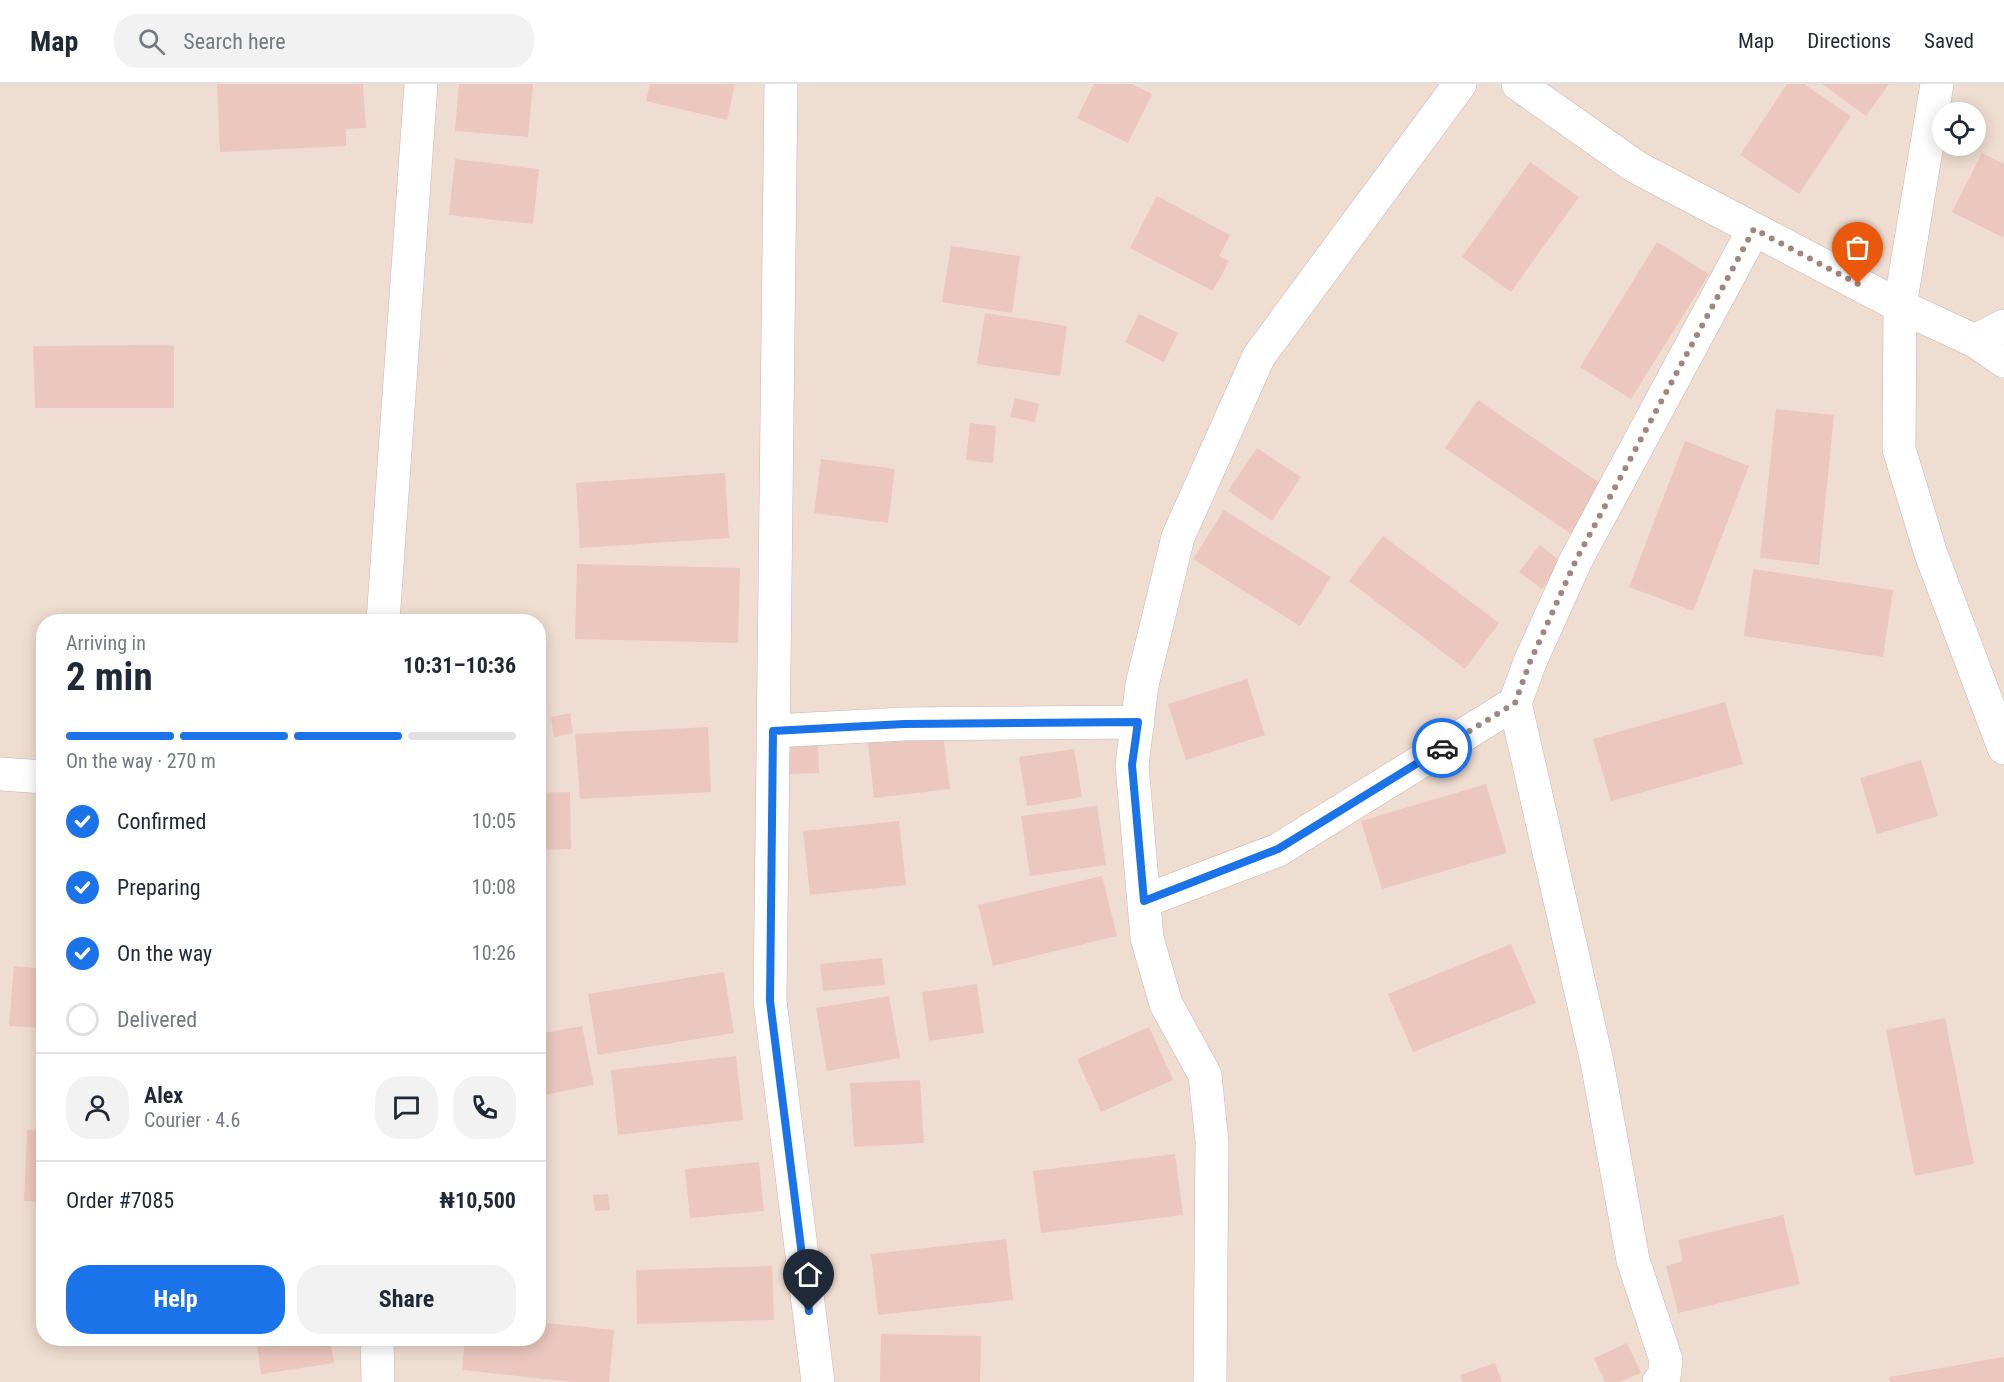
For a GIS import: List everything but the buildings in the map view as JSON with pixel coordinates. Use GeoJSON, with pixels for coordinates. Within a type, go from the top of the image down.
{"type":"FeatureCollection","features":[{"type":"Feature","properties":{"kind":"street"},"geometry":{"type":"LineString","coordinates":[[383,614],[421,84]]}},
{"type":"Feature","properties":{"kind":"street"},"geometry":{"type":"LineString","coordinates":[[782,84],[770,1001],[818,1382]]}},
{"type":"Feature","properties":{"kind":"street"},"geometry":{"type":"LineString","coordinates":[[1210,1382],[1212,1142],[1205,1075],[1166,1004],[1147,938],[1132,765],[1142,685],[1178,537],[1259,356],[1460,84]]}},
{"type":"Feature","properties":{"kind":"street"},"geometry":{"type":"LineString","coordinates":[[1518,84],[1636,167],[1900,306],[1975,341],[2004,361]]}},
{"type":"Feature","properties":{"kind":"street"},"geometry":{"type":"LineString","coordinates":[[1937,84],[1900,306],[1899,449],[1930,554],[2004,748]]}},
{"type":"Feature","properties":{"kind":"street"},"geometry":{"type":"LineString","coordinates":[[1659,1382],[1664,1377],[1666,1360],[1633,1260],[1597,1062],[1515,703],[1530,662],[1576,560],[1754,229]]}},
{"type":"Feature","properties":{"kind":"street"},"geometry":{"type":"LineString","coordinates":[[1975,341],[2004,326]]}},
{"type":"Feature","properties":{"kind":"street"},"geometry":{"type":"LineString","coordinates":[[1144,901],[1278,849],[1515,703]]}},
{"type":"Feature","properties":{"kind":"street"},"geometry":{"type":"LineString","coordinates":[[773,731],[904,724],[1138,722]]}},
{"type":"Feature","properties":{"kind":"street"},"geometry":{"type":"LineString","coordinates":[[0,774],[36,776]]}},
{"type":"Feature","properties":{"kind":"street"},"geometry":{"type":"LineString","coordinates":[[377,1346],[378,1382]]}},
{"type":"Feature","properties":{"kind":"shaded area"},"geometry":{"type":"Polygon","coordinates":[[[0,84],[2004,84],[2004,1382],[0,1382],[0,84]]]}},
{"type":"Feature","properties":{"kind":"way so far"},"geometry":{"type":"LineString","coordinates":[[1442,748],[1515,703],[1530,662],[1576,560],[1754,229],[1858,284]]}},
{"type":"Feature","properties":{"kind":"route"},"geometry":{"type":"LineString","coordinates":[[809,1311],[770,1001],[773,731],[904,724],[1138,722],[1132,765],[1144,901],[1278,849],[1442,748]]}}]}
